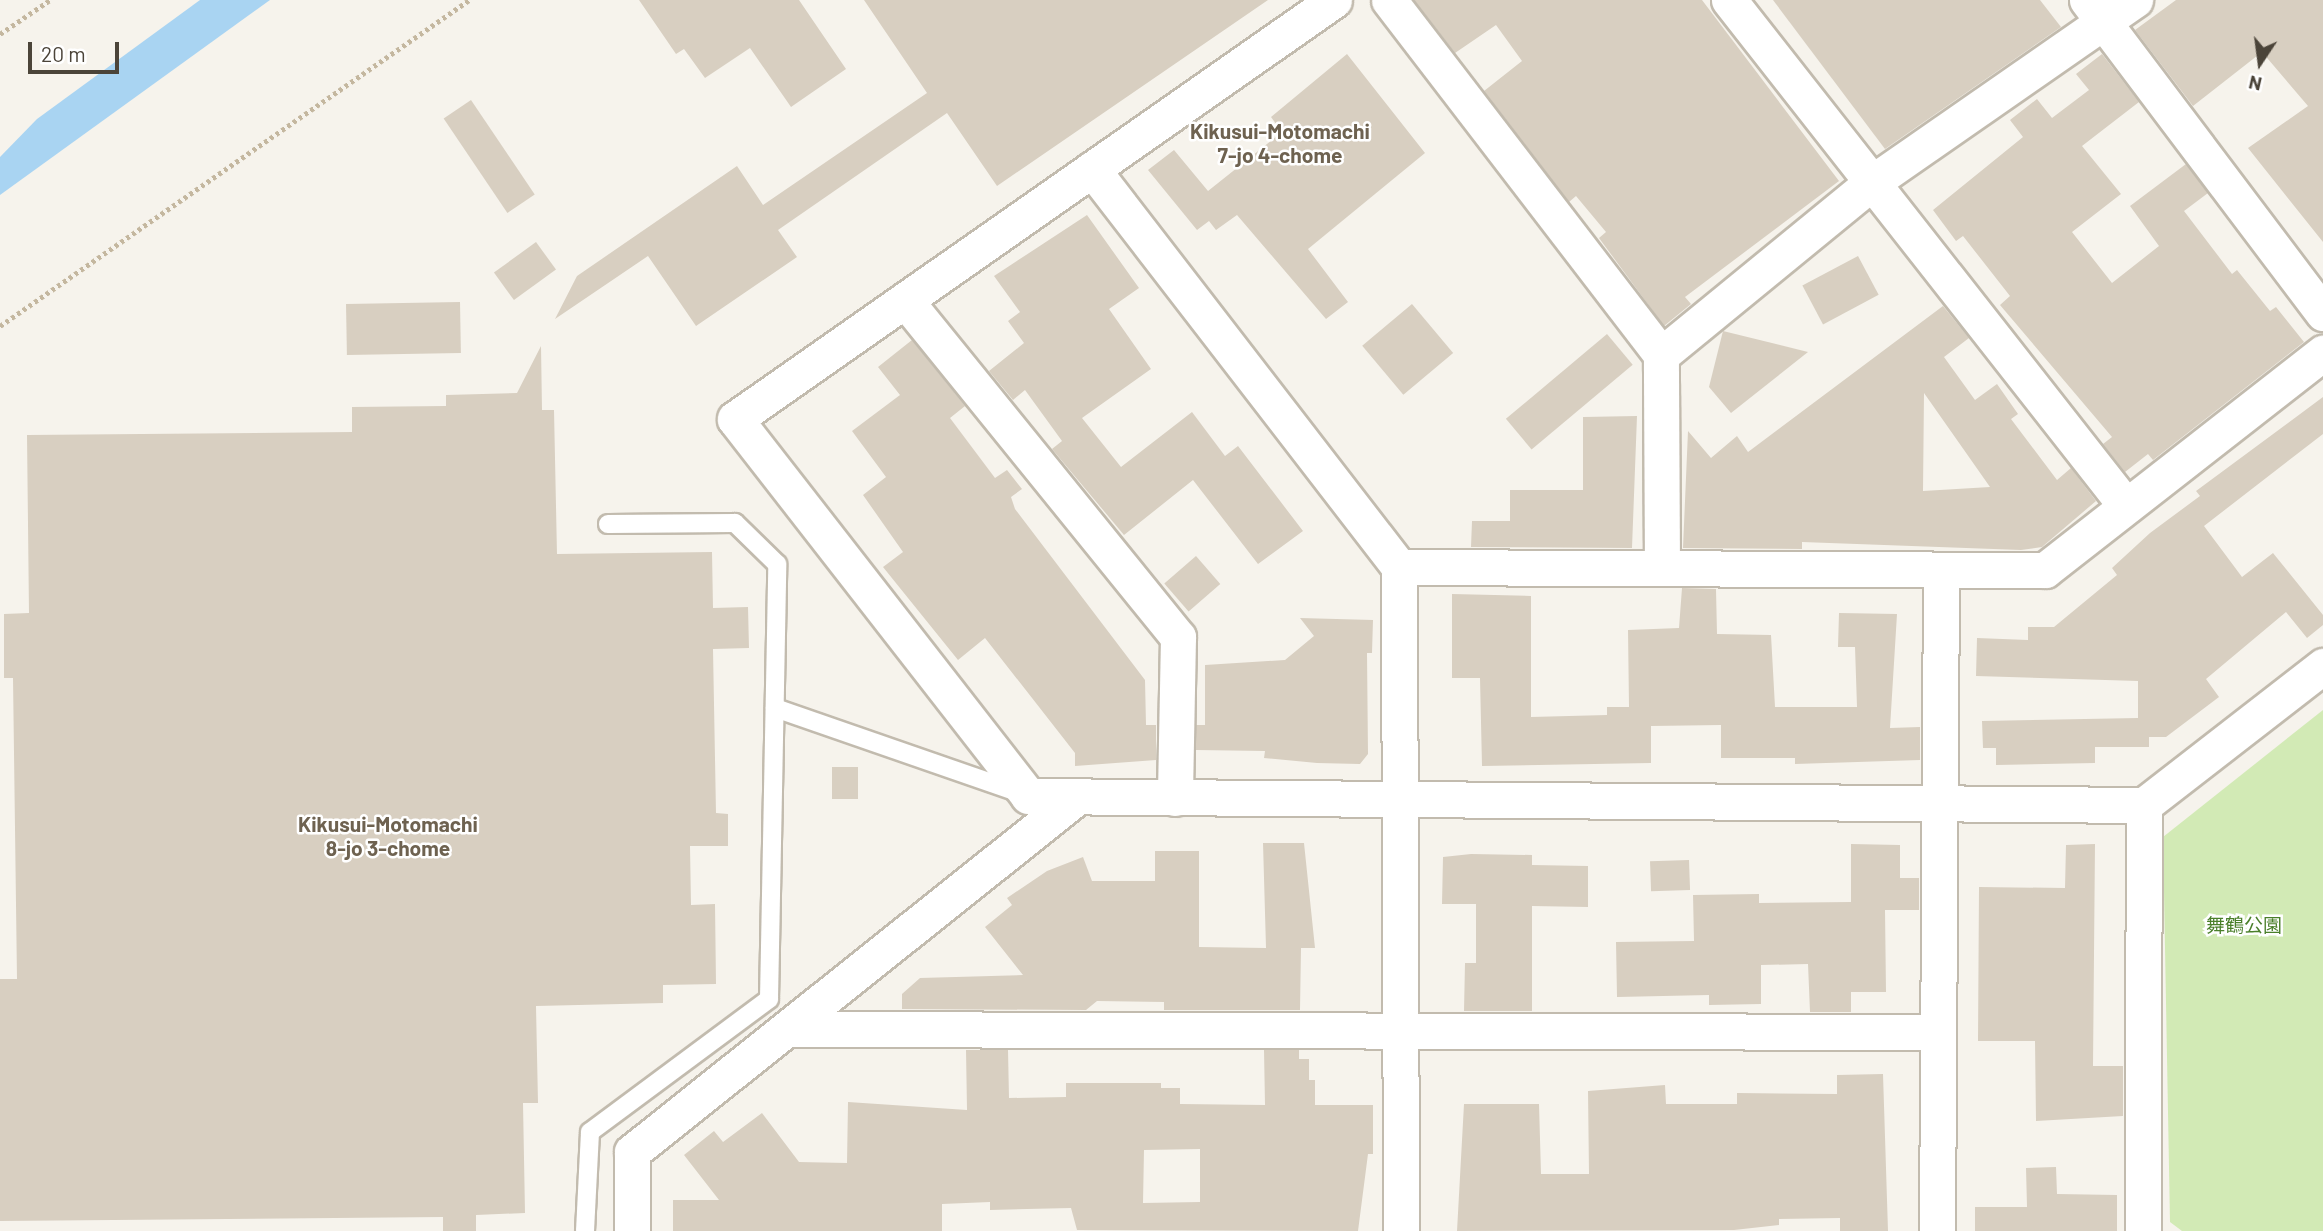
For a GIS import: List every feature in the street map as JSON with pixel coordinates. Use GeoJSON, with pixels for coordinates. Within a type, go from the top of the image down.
{"type":"FeatureCollection","features":[{"type":"Feature","properties":{"kind":"street"},"geometry":{"type":"LineString","coordinates":[[1334,0],[735,419],[1028,796],[1942,807],[2144,805],[2323,666]]}},
{"type":"Feature","properties":{"kind":"street"},"geometry":{"type":"LineString","coordinates":[[1389,0],[1661,355],[1662,567]]}},
{"type":"Feature","properties":{"kind":"street"},"geometry":{"type":"LineString","coordinates":[[1729,0],[1870,184],[2126,506]]}},
{"type":"Feature","properties":{"kind":"street"},"geometry":{"type":"LineString","coordinates":[[1661,355],[1870,184],[2096,12],[2135,0]]}},
{"type":"Feature","properties":{"kind":"street"},"geometry":{"type":"LineString","coordinates":[[2096,12],[2323,313]]}},
{"type":"Feature","properties":{"kind":"street"},"geometry":{"type":"LineString","coordinates":[[1092,169],[1399,567],[1404,802],[1402,1231]]}},
{"type":"Feature","properties":{"kind":"street"},"geometry":{"type":"LineString","coordinates":[[905,300],[1178,637],[1175,798]]}},
{"type":"Feature","properties":{"kind":"street"},"geometry":{"type":"LineString","coordinates":[[1399,567],[2045,570],[2323,353]]}},
{"type":"Feature","properties":{"kind":"street"},"geometry":{"type":"LineString","coordinates":[[1937,1231],[1937,1032],[1942,807],[1941,571]]}},
{"type":"Feature","properties":{"kind":"street"},"geometry":{"type":"LineString","coordinates":[[632,1231],[632,1152],[1077,797]]}},
{"type":"Feature","properties":{"kind":"street"},"geometry":{"type":"LineString","coordinates":[[2143,1231],[2144,805]]}},
{"type":"Feature","properties":{"kind":"street"},"geometry":{"type":"LineString","coordinates":[[789,1029],[1402,1028],[1937,1032]]}},
{"type":"Feature","properties":{"kind":"lane"},"geometry":{"type":"LineString","coordinates":[[585,1231],[590,1132],[769,999],[777,564],[735,523],[608,524]]}},
{"type":"Feature","properties":{"kind":"lane"},"geometry":{"type":"LineString","coordinates":[[775,708],[1028,796]]}},
{"type":"Feature","properties":{"kind":"path"},"geometry":{"type":"LineString","coordinates":[[0,34],[50,0]]}},
{"type":"Feature","properties":{"kind":"path"},"geometry":{"type":"LineString","coordinates":[[0,326],[469,0]]}},
{"type":"Feature","properties":{"kind":"green space","name":"舞鶴公園"},"geometry":{"type":"Polygon","coordinates":[[[2323,710],[2323,1231],[2182,1231],[2170,1222],[2163,837],[2323,710]]]}},
{"type":"Feature","properties":{"kind":"water"},"geometry":{"type":"Polygon","coordinates":[[[200,0],[270,0],[0,195],[0,157],[37,119],[200,0]]]}},
{"type":"Feature","properties":{"kind":"building"},"geometry":{"type":"Polygon","coordinates":[[[639,0],[799,0],[846,69],[791,107],[750,48],[705,78],[684,49],[676,54],[639,0]]]}},
{"type":"Feature","properties":{"kind":"building"},"geometry":{"type":"Polygon","coordinates":[[[864,0],[1268,0],[997,186],[947,113],[778,230],[797,257],[696,326],[648,256],[555,319],[577,276],[737,166],[763,205],[927,93],[864,0]]]}},
{"type":"Feature","properties":{"kind":"building"},"geometry":{"type":"Polygon","coordinates":[[[1414,0],[1702,0],[1839,181],[1685,297],[1691,304],[1664,326],[1599,238],[1606,232],[1576,196],[1569,202],[1484,91],[1522,61],[1496,25],[1455,53],[1414,0]]]}},
{"type":"Feature","properties":{"kind":"building"},"geometry":{"type":"Polygon","coordinates":[[[1773,0],[2040,0],[2061,27],[1885,149],[1773,0]]]}},
{"type":"Feature","properties":{"kind":"building"},"geometry":{"type":"Polygon","coordinates":[[[2176,0],[2323,0],[2323,242],[2248,148],[2308,106],[2262,52],[2193,106],[2135,30],[2176,0]]]}},
{"type":"Feature","properties":{"kind":"building"},"geometry":{"type":"Polygon","coordinates":[[[1347,54],[1425,153],[1308,249],[1348,302],[1326,319],[1237,215],[1216,230],[1209,221],[1197,230],[1148,170],[1174,150],[1208,191],[1282,132],[1271,117],[1347,54]]]}},
{"type":"Feature","properties":{"kind":"building"},"geometry":{"type":"Polygon","coordinates":[[[2102,54],[2139,102],[2082,146],[2121,194],[2072,232],[2112,283],[2159,246],[2130,206],[2186,164],[2208,193],[2184,211],[2232,274],[2237,270],[2270,311],[2276,307],[2304,342],[2153,460],[2148,454],[2125,472],[2103,444],[2112,437],[2000,305],[2010,296],[1963,236],[1956,241],[1933,210],[2023,137],[2010,120],[2037,99],[2052,118],[2089,90],[2076,74],[2102,54]]]}},
{"type":"Feature","properties":{"kind":"building"},"geometry":{"type":"Polygon","coordinates":[[[471,100],[535,195],[507,213],[444,118],[471,100]]]}},
{"type":"Feature","properties":{"kind":"building"},"geometry":{"type":"Polygon","coordinates":[[[1087,215],[1139,288],[1109,309],[1151,369],[1082,418],[1121,467],[1192,412],[1225,456],[1238,446],[1303,531],[1258,564],[1193,480],[1124,535],[1052,449],[1062,441],[1025,390],[1013,400],[989,371],[1024,343],[1008,321],[1020,312],[994,276],[1087,215]]]}},
{"type":"Feature","properties":{"kind":"building"},"geometry":{"type":"Polygon","coordinates":[[[536,242],[556,270],[514,300],[494,273],[536,242]]]}},
{"type":"Feature","properties":{"kind":"building"},"geometry":{"type":"Polygon","coordinates":[[[1858,256],[1879,295],[1823,324],[1802,286],[1858,256]]]}},
{"type":"Feature","properties":{"kind":"building"},"geometry":{"type":"Polygon","coordinates":[[[460,302],[461,353],[347,355],[346,304],[460,302]]]}},
{"type":"Feature","properties":{"kind":"building"},"geometry":{"type":"Polygon","coordinates":[[[1412,304],[1453,353],[1403,395],[1362,346],[1412,304]]]}},
{"type":"Feature","properties":{"kind":"building"},"geometry":{"type":"Polygon","coordinates":[[[1943,306],[1969,338],[1944,357],[1975,400],[1997,384],[2018,414],[2011,419],[2057,480],[2071,468],[2096,501],[2042,547],[2021,550],[1802,542],[1802,549],[1683,548],[1688,431],[1711,458],[1737,436],[1748,452],[1943,306]],[[1924,393],[1923,491],[1990,487],[1924,393]]]}},
{"type":"Feature","properties":{"kind":"building"},"geometry":{"type":"Polygon","coordinates":[[[1723,331],[1808,352],[1731,413],[1709,387],[1723,331]]]}},
{"type":"Feature","properties":{"kind":"building"},"geometry":{"type":"Polygon","coordinates":[[[1607,334],[1633,365],[1532,449],[1506,419],[1607,334]]]}},
{"type":"Feature","properties":{"kind":"building"},"geometry":{"type":"Polygon","coordinates":[[[912,340],[965,406],[950,418],[995,478],[1007,470],[1022,489],[1011,497],[1015,509],[1145,680],[1146,725],[1156,725],[1156,760],[1075,766],[1075,753],[985,638],[958,660],[883,567],[903,552],[863,495],[886,477],[852,431],[900,395],[878,367],[912,340]]]}},
{"type":"Feature","properties":{"kind":"building"},"geometry":{"type":"Polygon","coordinates":[[[541,346],[542,410],[554,410],[557,554],[712,552],[713,608],[748,607],[749,648],[713,649],[716,813],[728,814],[728,846],[690,846],[691,905],[715,904],[716,984],[663,985],[663,1003],[536,1006],[538,1103],[523,1103],[525,1213],[476,1215],[476,1231],[443,1231],[443,1217],[0,1221],[0,979],[17,979],[13,678],[4,678],[4,614],[29,613],[27,435],[352,432],[352,407],[446,406],[446,395],[517,393],[541,346]]]}},
{"type":"Feature","properties":{"kind":"building"},"geometry":{"type":"Polygon","coordinates":[[[2323,397],[2323,434],[2204,526],[2242,577],[2273,553],[2323,615],[2323,625],[2307,638],[2286,612],[2206,679],[2219,697],[2166,737],[2149,737],[2149,747],[2095,747],[2095,763],[1996,765],[1996,748],[1983,748],[1982,721],[2138,718],[2138,681],[1976,676],[1977,638],[2028,640],[2028,627],[2054,627],[2117,575],[2112,568],[2150,533],[2200,496],[2196,491],[2323,397]]]}},
{"type":"Feature","properties":{"kind":"building"},"geometry":{"type":"Polygon","coordinates":[[[1637,416],[1632,548],[1471,547],[1472,521],[1510,521],[1510,490],[1583,490],[1583,417],[1637,416]]]}},
{"type":"Feature","properties":{"kind":"building"},"geometry":{"type":"Polygon","coordinates":[[[1196,556],[1220,584],[1189,611],[1164,584],[1196,556]]]}},
{"type":"Feature","properties":{"kind":"building"},"geometry":{"type":"Polygon","coordinates":[[[1682,588],[1716,589],[1717,634],[1771,635],[1775,707],[1857,707],[1855,647],[1838,647],[1839,613],[1897,614],[1890,728],[1920,727],[1920,760],[1795,764],[1795,758],[1721,758],[1721,725],[1651,726],[1651,763],[1482,766],[1480,678],[1452,678],[1452,594],[1531,596],[1531,717],[1607,715],[1607,707],[1629,707],[1628,630],[1679,628],[1682,588]]]}},
{"type":"Feature","properties":{"kind":"building"},"geometry":{"type":"Polygon","coordinates":[[[1300,618],[1373,620],[1372,653],[1367,653],[1368,754],[1360,764],[1317,763],[1264,758],[1265,751],[1196,750],[1196,725],[1205,725],[1205,665],[1285,660],[1314,636],[1300,618]]]}},
{"type":"Feature","properties":{"kind":"building"},"geometry":{"type":"Polygon","coordinates":[[[832,767],[858,767],[858,799],[832,799],[832,767]]]}},
{"type":"Feature","properties":{"kind":"building"},"geometry":{"type":"Polygon","coordinates":[[[1263,843],[1304,843],[1315,948],[1301,948],[1300,1010],[1164,1010],[1164,1002],[1097,1001],[1086,1010],[902,1009],[902,994],[920,978],[1023,975],[985,927],[1012,905],[1007,898],[1047,871],[1083,857],[1092,881],[1155,881],[1155,851],[1199,851],[1199,947],[1266,948],[1263,843]]]}},
{"type":"Feature","properties":{"kind":"building"},"geometry":{"type":"Polygon","coordinates":[[[1851,844],[1900,845],[1900,878],[1919,878],[1919,910],[1885,910],[1886,992],[1851,992],[1851,1012],[1810,1012],[1808,964],[1761,965],[1761,1004],[1709,1005],[1709,995],[1617,997],[1616,942],[1694,941],[1693,895],[1759,894],[1759,903],[1851,902],[1851,844]]]}},
{"type":"Feature","properties":{"kind":"building"},"geometry":{"type":"Polygon","coordinates":[[[2095,844],[2093,1066],[2123,1066],[2123,1116],[2036,1121],[2035,1041],[1978,1041],[1979,887],[2065,888],[2066,845],[2095,844]]]}},
{"type":"Feature","properties":{"kind":"building"},"geometry":{"type":"Polygon","coordinates":[[[1471,854],[1532,855],[1532,865],[1588,866],[1588,907],[1532,906],[1532,1011],[1464,1011],[1465,963],[1476,963],[1476,904],[1442,904],[1443,857],[1471,854]]]}},
{"type":"Feature","properties":{"kind":"building"},"geometry":{"type":"Polygon","coordinates":[[[1689,860],[1690,890],[1651,891],[1650,861],[1689,860]]]}},
{"type":"Feature","properties":{"kind":"building"},"geometry":{"type":"Polygon","coordinates":[[[966,1050],[1008,1050],[1009,1098],[1066,1097],[1066,1083],[1161,1083],[1161,1088],[1180,1088],[1180,1104],[1265,1105],[1264,1050],[1299,1050],[1299,1059],[1309,1059],[1309,1080],[1315,1080],[1315,1105],[1373,1105],[1373,1154],[1368,1154],[1358,1231],[1077,1230],[1071,1208],[990,1210],[990,1202],[942,1204],[942,1231],[673,1231],[673,1200],[719,1200],[684,1155],[714,1131],[723,1142],[762,1113],[799,1162],[847,1163],[848,1102],[967,1110],[966,1050]],[[1200,1149],[1144,1150],[1143,1203],[1200,1202],[1200,1149]]]}},
{"type":"Feature","properties":{"kind":"building"},"geometry":{"type":"Polygon","coordinates":[[[1883,1074],[1888,1231],[1840,1231],[1840,1218],[1779,1219],[1779,1225],[1734,1230],[1457,1231],[1464,1104],[1539,1104],[1541,1174],[1589,1174],[1588,1091],[1665,1085],[1666,1104],[1737,1104],[1737,1093],[1837,1094],[1837,1075],[1883,1074]]]}},
{"type":"Feature","properties":{"kind":"building"},"geometry":{"type":"Polygon","coordinates":[[[2056,1167],[2057,1194],[2117,1195],[2117,1231],[1975,1231],[1975,1207],[2027,1207],[2026,1168],[2056,1167]]]}},
{"type":"Feature","properties":{"kind":"district","name":"Kikusui-Motomachi 7-jo 4-chome"},"geometry":{"type":"Point","coordinates":[1280,143]}},
{"type":"Feature","properties":{"kind":"district","name":"Kikusui-Motomachi 8-jo 3-chome"},"geometry":{"type":"Point","coordinates":[388,836]}}]}
